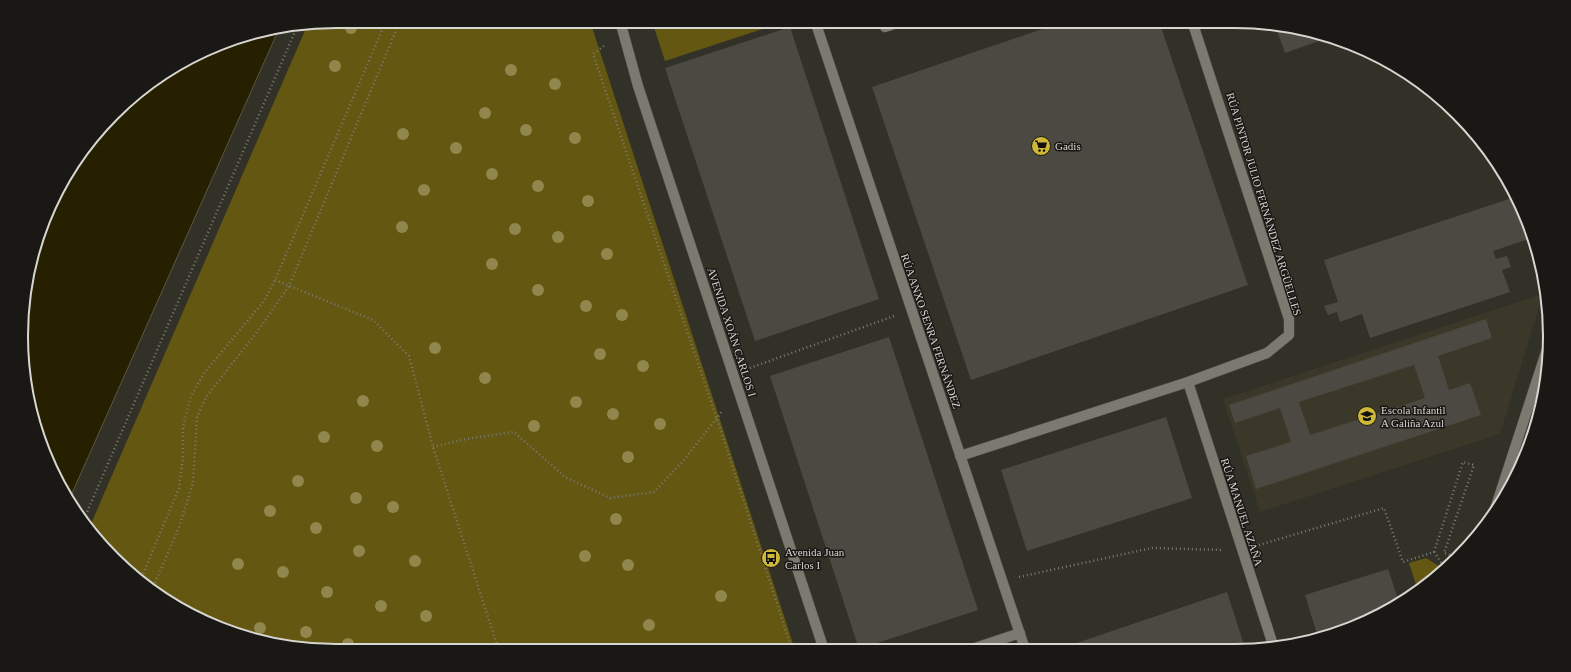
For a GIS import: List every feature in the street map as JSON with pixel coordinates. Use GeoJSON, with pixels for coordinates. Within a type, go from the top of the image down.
{"type":"FeatureCollection","features":[{"type":"Feature","properties":{"kind":"street","name":"AVENIDA XOÁN CARLOS I"},"geometry":{"type":"LineString","coordinates":[[622,28],[638,86],[822,644]]}},
{"type":"Feature","properties":{"kind":"street","name":"RÚA ANXO SENRA FERNÁNDEZ"},"geometry":{"type":"LineString","coordinates":[[817,28],[1023,644]]}},
{"type":"Feature","properties":{"kind":"street","name":"RÚA PINTOR JULIO FERNÁNDEZ ARGÜELLES"},"geometry":{"type":"LineString","coordinates":[[960,456],[1188,382],[1267,353],[1289,334],[1288,319],[1269,255],[1194,28]]}},
{"type":"Feature","properties":{"kind":"street"},"geometry":{"type":"LineString","coordinates":[[1500,492],[1541,368]]}},
{"type":"Feature","properties":{"kind":"street","name":"RÚA MANUEL AZAÑA"},"geometry":{"type":"LineString","coordinates":[[1188,382],[1272,641]]}},
{"type":"Feature","properties":{"kind":"street"},"geometry":{"type":"LineString","coordinates":[[987,644],[1020,633]]}},
{"type":"Feature","properties":{"kind":"path"},"geometry":{"type":"LineString","coordinates":[[142,575],[179,488],[183,457],[183,427],[191,396],[205,372],[264,301],[275,280],[383,28]]}},
{"type":"Feature","properties":{"kind":"path"},"geometry":{"type":"LineString","coordinates":[[155,584],[179,527],[193,483],[197,417],[206,397],[257,332],[289,286],[397,28]]}},
{"type":"Feature","properties":{"kind":"path"},"geometry":{"type":"LineString","coordinates":[[86,515],[296,31]]}},
{"type":"Feature","properties":{"kind":"path"},"geometry":{"type":"LineString","coordinates":[[604,46],[593,54],[716,418],[790,644]]}},
{"type":"Feature","properties":{"kind":"path"},"geometry":{"type":"LineString","coordinates":[[275,280],[373,320],[410,356],[433,447],[497,644]]}},
{"type":"Feature","properties":{"kind":"path"},"geometry":{"type":"LineString","coordinates":[[733,374],[912,310]]}},
{"type":"Feature","properties":{"kind":"path"},"geometry":{"type":"LineString","coordinates":[[433,447],[466,438],[514,432],[566,477],[610,498],[654,492],[684,460],[723,410]]}},
{"type":"Feature","properties":{"kind":"path"},"geometry":{"type":"LineString","coordinates":[[1434,552],[1463,462],[1474,465],[1444,553],[1451,555]]}},
{"type":"Feature","properties":{"kind":"path"},"geometry":{"type":"LineString","coordinates":[[1002,581],[1152,548],[1242,550],[1384,508],[1403,562],[1434,552]]}},
{"type":"Feature","properties":{"kind":"path"},"geometry":{"type":"LineString","coordinates":[[1434,552],[1442,564]]}},
{"type":"Feature","properties":{"kind":"shaded area"},"geometry":{"type":"Polygon","coordinates":[[[336,28],[592,28],[793,644],[336,644],[276,638],[256,634],[218,621],[182,603],[133,568],[104,539],[92,522],[305,30],[336,28]]]}},
{"type":"Feature","properties":{"kind":"shaded area"},"geometry":{"type":"Polygon","coordinates":[[[654,28],[766,28],[665,61],[654,28]]]}},
{"type":"Feature","properties":{"kind":"shaded area"},"geometry":{"type":"Polygon","coordinates":[[[277,34],[72,494],[51,454],[38,416],[29,356],[29,316],[34,276],[38,256],[51,218],[69,182],[80,165],[104,133],[133,104],[182,69],[218,51],[256,38],[277,34]]]}},
{"type":"Feature","properties":{"kind":"shaded area","name":"Escola Infantil A Galiña Azul"},"geometry":{"type":"Polygon","coordinates":[[[1540,295],[1541,302],[1500,434],[1260,512],[1223,399],[1540,295]]]}},
{"type":"Feature","properties":{"kind":"shaded area"},"geometry":{"type":"Polygon","coordinates":[[[1426,558],[1439,567],[1416,585],[1409,563],[1426,558]]]}},
{"type":"Feature","properties":{"kind":"building"},"geometry":{"type":"Polygon","coordinates":[[[790,28],[879,299],[755,341],[665,68],[790,28]]]}},
{"type":"Feature","properties":{"kind":"building"},"geometry":{"type":"Polygon","coordinates":[[[1045,28],[1161,28],[1248,285],[971,380],[872,87],[1045,28]]]}},
{"type":"Feature","properties":{"kind":"building"},"geometry":{"type":"Polygon","coordinates":[[[1277,31],[1321,40],[1285,53],[1277,31]]]}},
{"type":"Feature","properties":{"kind":"building"},"geometry":{"type":"Polygon","coordinates":[[[1510,199],[1520,218],[1528,239],[1493,251],[1496,259],[1507,256],[1511,267],[1502,270],[1510,292],[1370,338],[1362,314],[1340,322],[1337,312],[1328,315],[1324,306],[1338,302],[1324,260],[1510,199]]]}},
{"type":"Feature","properties":{"kind":"building"},"geometry":{"type":"Polygon","coordinates":[[[1486,319],[1492,338],[1438,356],[1449,390],[1470,383],[1481,415],[1256,489],[1246,456],[1291,442],[1280,408],[1235,423],[1229,405],[1486,319]],[[1414,365],[1299,402],[1310,435],[1425,398],[1414,365]]]}},
{"type":"Feature","properties":{"kind":"building"},"geometry":{"type":"Polygon","coordinates":[[[889,337],[978,610],[874,644],[857,644],[770,376],[889,337]]]}},
{"type":"Feature","properties":{"kind":"building"},"geometry":{"type":"Polygon","coordinates":[[[1166,417],[1192,498],[1027,551],[1001,470],[1166,417]]]}},
{"type":"Feature","properties":{"kind":"building"},"geometry":{"type":"Polygon","coordinates":[[[1388,569],[1398,598],[1353,621],[1317,633],[1305,595],[1388,569]]]}},
{"type":"Feature","properties":{"kind":"building"},"geometry":{"type":"Polygon","coordinates":[[[1227,592],[1244,644],[1235,644],[1074,644],[1227,592]]]}},
{"type":"Feature","properties":{"kind":"place","name":"Gadis"},"geometry":{"type":"Point","coordinates":[1041,146]}},
{"type":"Feature","properties":{"kind":"place","name":"Escola Infantil A Galiña Azul"},"geometry":{"type":"Point","coordinates":[1367,416]}},
{"type":"Feature","properties":{"kind":"place","name":"Avenida Juan Carlos I"},"geometry":{"type":"Point","coordinates":[771,558]}}]}
